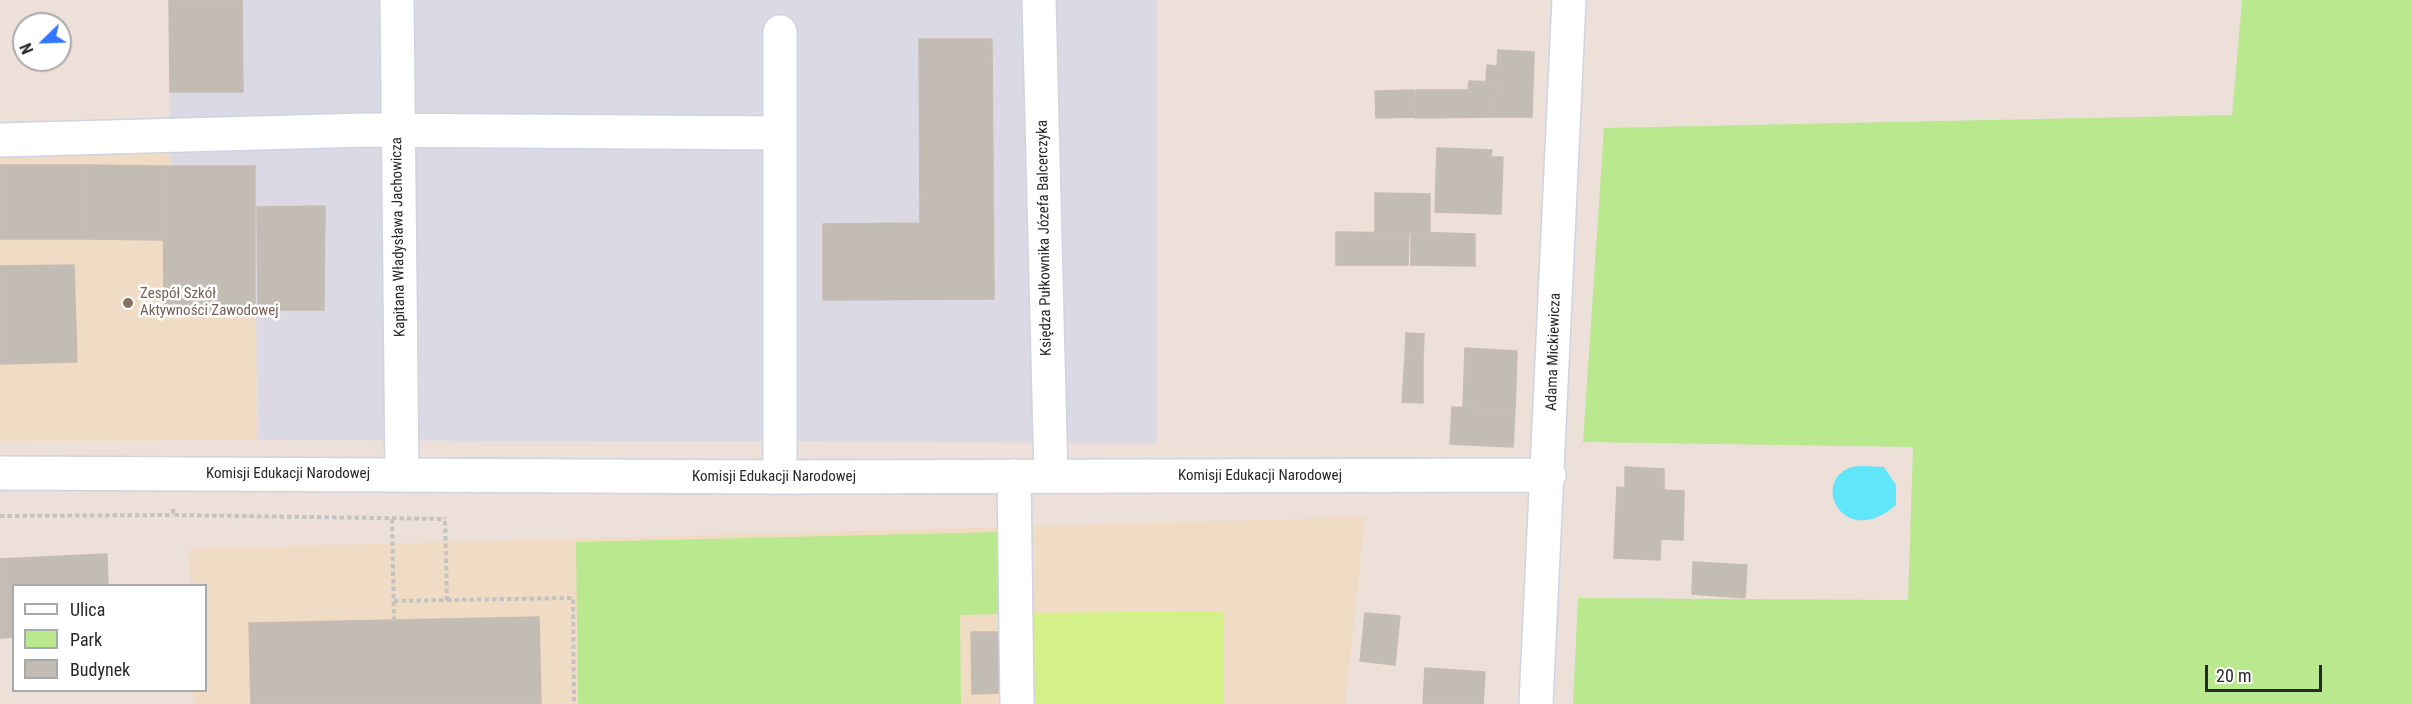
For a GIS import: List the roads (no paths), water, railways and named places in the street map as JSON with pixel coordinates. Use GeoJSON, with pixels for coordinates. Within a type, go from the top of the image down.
{"type":"FeatureCollection","features":[{"type":"Feature","properties":{"kind":"street","name":"Kapitana Władysława Jachowicza"},"geometry":{"type":"LineString","coordinates":[[397,0],[402,474]]}},
{"type":"Feature","properties":{"kind":"street","name":"Księdza Pułkownika Józefa Balcerczyka"},"geometry":{"type":"LineString","coordinates":[[1039,0],[1051,476]]}},
{"type":"Feature","properties":{"kind":"street","name":"Adama Mickiewicza"},"geometry":{"type":"LineString","coordinates":[[1536,704],[1549,475],[1569,0]]}},
{"type":"Feature","properties":{"kind":"street"},"geometry":{"type":"LineString","coordinates":[[780,32],[780,477]]}},
{"type":"Feature","properties":{"kind":"street"},"geometry":{"type":"LineString","coordinates":[[0,140],[398,130],[779,133]]}},
{"type":"Feature","properties":{"kind":"street","name":"Komisji Edukacji Narodowej"},"geometry":{"type":"LineString","coordinates":[[0,473],[780,477],[1549,475]]}},
{"type":"Feature","properties":{"kind":"street"},"geometry":{"type":"LineString","coordinates":[[1014,476],[1017,704]]}},
{"type":"Feature","properties":{"kind":"water"},"geometry":{"type":"Polygon","coordinates":[[[1851,467],[1884,467],[1896,485],[1896,505],[1878,517],[1862,520],[1849,517],[1840,510],[1834,499],[1833,488],[1837,477],[1851,467]]]}},
{"type":"Feature","properties":{"kind":"place","name":"Zespół Szkół Aktywności Zawodowej"},"geometry":{"type":"Point","coordinates":[128,303]}}]}
